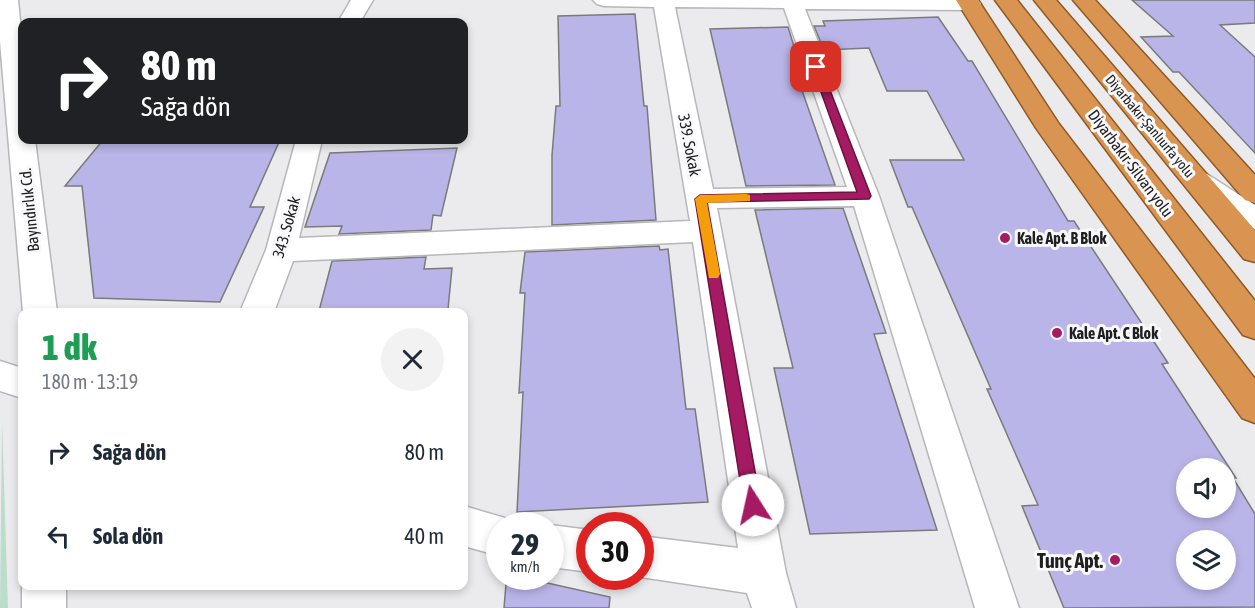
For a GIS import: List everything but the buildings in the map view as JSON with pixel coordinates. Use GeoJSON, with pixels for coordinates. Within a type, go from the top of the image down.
{"type":"FeatureCollection","features":[{"type":"Feature","properties":{"kind":"highway","name":"Diyarbakır-Şanlıurfa yolu"},"geometry":{"type":"LineString","coordinates":[[1045,0],[1255,251]]}},
{"type":"Feature","properties":{"kind":"highway"},"geometry":{"type":"LineString","coordinates":[[1084,0],[1255,193]]}},
{"type":"Feature","properties":{"kind":"highway"},"geometry":{"type":"LineString","coordinates":[[969,2],[1049,128],[1255,407]]}},
{"type":"Feature","properties":{"kind":"highway"},"geometry":{"type":"LineString","coordinates":[[1012,8],[1142,253]]}},
{"type":"Feature","properties":{"kind":"highway","name":"Diyarbakır-Silvan yolu"},"geometry":{"type":"LineString","coordinates":[[1012,8],[1255,326]]}},
{"type":"Feature","properties":{"kind":"street","name":"Bayındırlık Cd."},"geometry":{"type":"LineString","coordinates":[[7,0],[18,104]]}},
{"type":"Feature","properties":{"kind":"street"},"geometry":{"type":"LineString","coordinates":[[352,18],[362,0]]}},
{"type":"Feature","properties":{"kind":"street"},"geometry":{"type":"LineString","coordinates":[[604,0],[969,2]]}},
{"type":"Feature","properties":{"kind":"street","name":"339. Sokak"},"geometry":{"type":"LineString","coordinates":[[663,0],[769,591]]}},
{"type":"Feature","properties":{"kind":"street"},"geometry":{"type":"LineString","coordinates":[[1056,0],[1068,28]]}},
{"type":"Feature","properties":{"kind":"street"},"geometry":{"type":"LineString","coordinates":[[792,2],[865,196],[997,608]]}},
{"type":"Feature","properties":{"kind":"street","name":"Bayındırlık Cd."},"geometry":{"type":"LineString","coordinates":[[22,144],[40,308]]}},
{"type":"Feature","properties":{"kind":"street","name":"343. Sokak"},"geometry":{"type":"LineString","coordinates":[[259,308],[281,250],[308,144]]}},
{"type":"Feature","properties":{"kind":"street"},"geometry":{"type":"LineString","coordinates":[[1194,179],[1255,219]]}},
{"type":"Feature","properties":{"kind":"street"},"geometry":{"type":"LineString","coordinates":[[700,199],[865,196]]}},
{"type":"Feature","properties":{"kind":"street"},"geometry":{"type":"LineString","coordinates":[[281,250],[706,231]]}},
{"type":"Feature","properties":{"kind":"street"},"geometry":{"type":"LineString","coordinates":[[0,376],[18,382]]}},
{"type":"Feature","properties":{"kind":"street"},"geometry":{"type":"LineString","coordinates":[[468,527],[486,532]]}},
{"type":"Feature","properties":{"kind":"street"},"geometry":{"type":"LineString","coordinates":[[654,561],[769,591]]}},
{"type":"Feature","properties":{"kind":"street"},"geometry":{"type":"LineString","coordinates":[[44,590],[44,608]]}},
{"type":"Feature","properties":{"kind":"green space"},"geometry":{"type":"Polygon","coordinates":[[[2,420],[8,608],[0,608],[2,420]]]}},
{"type":"Feature","properties":{"kind":"slow traffic"},"geometry":{"type":"LineString","coordinates":[[714,274],[700,199],[746,198]]}},
{"type":"Feature","properties":{"kind":"place","name":"Kale Apt. B Blok"},"geometry":{"type":"Point","coordinates":[1005,238]}},
{"type":"Feature","properties":{"kind":"place","name":"Kale Apt. C Blok"},"geometry":{"type":"Point","coordinates":[1057,333]}},
{"type":"Feature","properties":{"kind":"place","name":"Tunç Apt."},"geometry":{"type":"Point","coordinates":[1115,560]}},
{"type":"Feature","properties":{"kind":"route"},"geometry":{"type":"LineString","coordinates":[[753,505],[700,199],[865,196],[816,67]]}}]}
